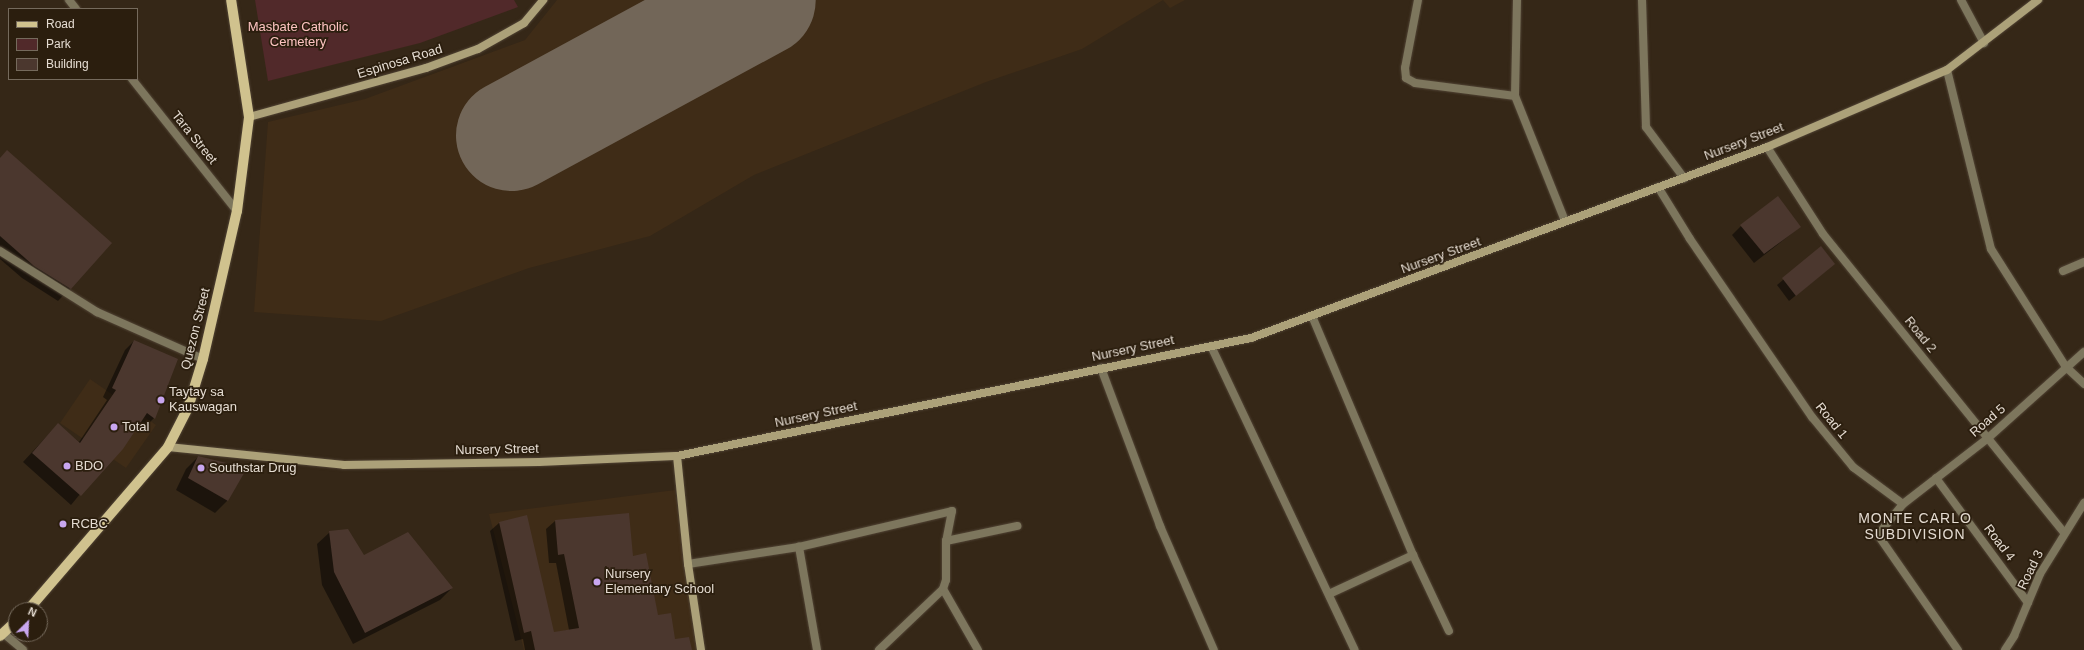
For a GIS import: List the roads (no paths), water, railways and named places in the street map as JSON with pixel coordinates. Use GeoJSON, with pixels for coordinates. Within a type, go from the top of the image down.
{"type":"FeatureCollection","features":[{"type":"Feature","properties":{"kind":"main road","name":"Quezon Street"},"geometry":{"type":"LineString","coordinates":[[35,602],[168,447],[188,408],[203,359],[237,211],[248,117],[231,0]]}},
{"type":"Feature","properties":{"kind":"main road","name":"Espinosa Road"},"geometry":{"type":"LineString","coordinates":[[248,117],[426,68],[478,49],[524,23],[544,0]]}},
{"type":"Feature","properties":{"kind":"main road","name":"Nursery Street"},"geometry":{"type":"LineString","coordinates":[[168,447],[344,465],[539,462],[677,456],[1251,338],[1767,147],[1947,70],[2038,0]]}},
{"type":"Feature","properties":{"kind":"main road"},"geometry":{"type":"LineString","coordinates":[[677,456],[688,564],[701,650]]}},
{"type":"Feature","properties":{"kind":"street"},"geometry":{"type":"LineString","coordinates":[[68,0],[75,8]]}},
{"type":"Feature","properties":{"kind":"street"},"geometry":{"type":"LineString","coordinates":[[1418,0],[1405,68],[1406,78],[1414,83],[1514,96]]}},
{"type":"Feature","properties":{"kind":"street"},"geometry":{"type":"LineString","coordinates":[[1517,0],[1514,96],[1565,222]]}},
{"type":"Feature","properties":{"kind":"street"},"geometry":{"type":"LineString","coordinates":[[1642,0],[1646,127],[1684,178]]}},
{"type":"Feature","properties":{"kind":"street"},"geometry":{"type":"LineString","coordinates":[[1960,0],[1984,43]]}},
{"type":"Feature","properties":{"kind":"street"},"geometry":{"type":"LineString","coordinates":[[1947,70],[1991,249],[2066,367],[2084,384]]}},
{"type":"Feature","properties":{"kind":"street","name":"Tara Street"},"geometry":{"type":"LineString","coordinates":[[133,80],[237,211]]}},
{"type":"Feature","properties":{"kind":"street","name":"Road 2"},"geometry":{"type":"LineString","coordinates":[[1767,147],[1823,234],[2064,533]]}},
{"type":"Feature","properties":{"kind":"street","name":"Road 1"},"geometry":{"type":"LineString","coordinates":[[1658,187],[1690,239],[1812,417],[1853,467],[1903,504]]}},
{"type":"Feature","properties":{"kind":"street"},"geometry":{"type":"LineString","coordinates":[[0,251],[97,312],[203,359]]}},
{"type":"Feature","properties":{"kind":"street"},"geometry":{"type":"LineString","coordinates":[[2063,271],[2084,262]]}},
{"type":"Feature","properties":{"kind":"street"},"geometry":{"type":"LineString","coordinates":[[1312,316],[1413,555],[1449,631]]}},
{"type":"Feature","properties":{"kind":"street"},"geometry":{"type":"LineString","coordinates":[[1211,346],[1355,650]]}},
{"type":"Feature","properties":{"kind":"street","name":"Road 5"},"geometry":{"type":"LineString","coordinates":[[1903,504],[1988,438],[2084,352]]}},
{"type":"Feature","properties":{"kind":"street"},"geometry":{"type":"LineString","coordinates":[[1101,368],[1160,526],[1214,650]]}},
{"type":"Feature","properties":{"kind":"street","name":"Road 4"},"geometry":{"type":"LineString","coordinates":[[1936,478],[2028,603]]}},
{"type":"Feature","properties":{"kind":"street","name":"Road 3"},"geometry":{"type":"LineString","coordinates":[[2005,650],[2014,636],[2028,603],[2064,533],[2084,503]]}},
{"type":"Feature","properties":{"kind":"street"},"geometry":{"type":"LineString","coordinates":[[1903,504],[1878,535],[1958,650]]}},
{"type":"Feature","properties":{"kind":"street"},"geometry":{"type":"LineString","coordinates":[[688,564],[799,547],[952,511],[946,541],[946,580],[943,589],[879,650]]}},
{"type":"Feature","properties":{"kind":"street"},"geometry":{"type":"LineString","coordinates":[[946,541],[1017,526]]}},
{"type":"Feature","properties":{"kind":"street"},"geometry":{"type":"LineString","coordinates":[[799,547],[817,650]]}},
{"type":"Feature","properties":{"kind":"street"},"geometry":{"type":"LineString","coordinates":[[1329,594],[1413,555]]}},
{"type":"Feature","properties":{"kind":"street"},"geometry":{"type":"LineString","coordinates":[[943,589],[978,650]]}},
{"type":"Feature","properties":{"kind":"street"},"geometry":{"type":"LineString","coordinates":[[2,634],[23,650]]}},
{"type":"Feature","properties":{"kind":"place","name":"Taytay sa Kauswagan"},"geometry":{"type":"Point","coordinates":[161,400]}},
{"type":"Feature","properties":{"kind":"place","name":"Total"},"geometry":{"type":"Point","coordinates":[114,427]}},
{"type":"Feature","properties":{"kind":"place","name":"BDO"},"geometry":{"type":"Point","coordinates":[67,466]}},
{"type":"Feature","properties":{"kind":"place","name":"Southstar Drug"},"geometry":{"type":"Point","coordinates":[201,468]}},
{"type":"Feature","properties":{"kind":"place","name":"RCBC"},"geometry":{"type":"Point","coordinates":[63,524]}},
{"type":"Feature","properties":{"kind":"place","name":"Nursery Elementary School"},"geometry":{"type":"Point","coordinates":[597,582]}},
{"type":"Feature","properties":{"kind":"district","name":"MONTE CARLO SUBDIVISION"},"geometry":{"type":"Point","coordinates":[1915,526]}},
{"type":"Feature","properties":{"kind":"park label","name":"Masbate Catholic Cemetery"},"geometry":{"type":"Point","coordinates":[298,36]}}]}
